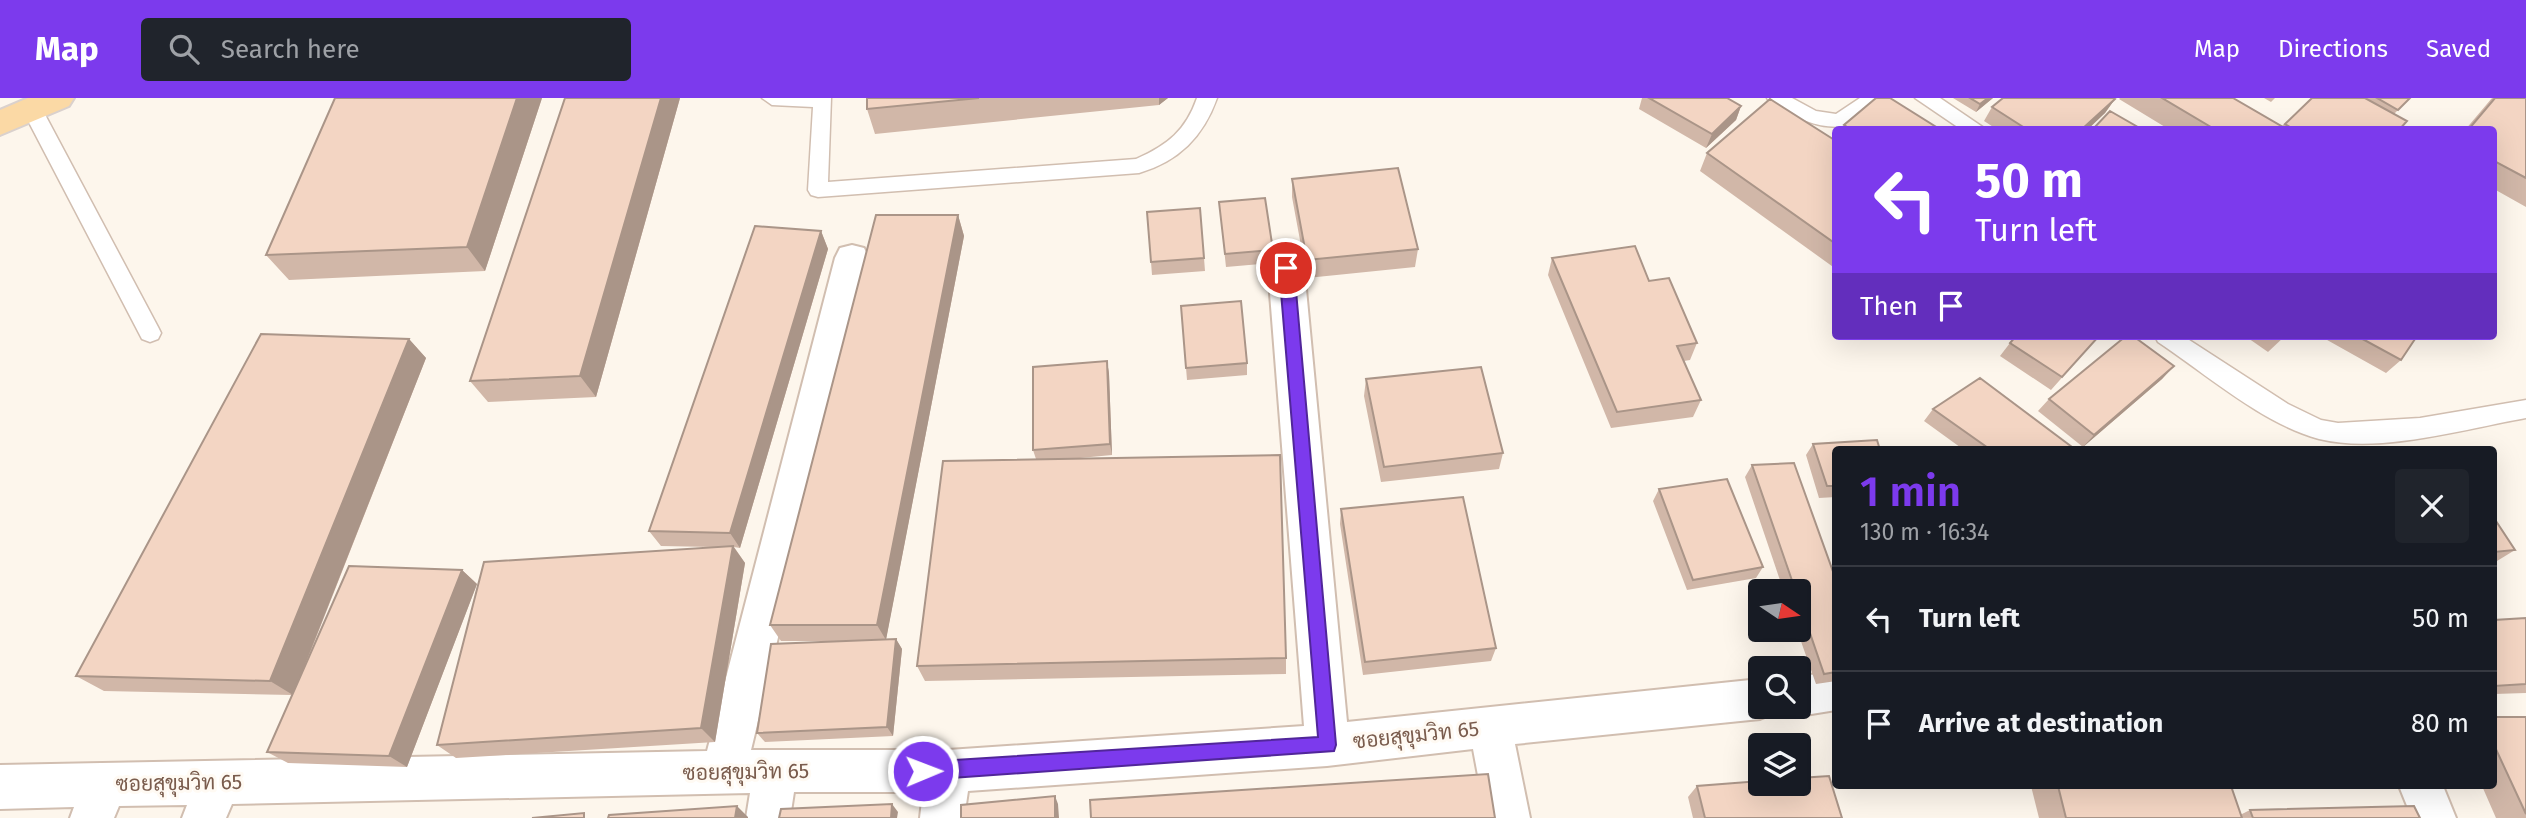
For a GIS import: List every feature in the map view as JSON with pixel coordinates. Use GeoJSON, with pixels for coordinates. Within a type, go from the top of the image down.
{"type":"FeatureCollection","features":[{"type":"Feature","properties":{"kind":"main road"},"geometry":{"type":"LineString","coordinates":[[0,123],[45,104]]}},
{"type":"Feature","properties":{"kind":"street"},"geometry":{"type":"LineString","coordinates":[[724,772],[852,258]]}},
{"type":"Feature","properties":{"kind":"street"},"geometry":{"type":"LineString","coordinates":[[1286,268],[1327,745]]}},
{"type":"Feature","properties":{"kind":"street","name":"ซอยสุขุมวิท 65"},"geometry":{"type":"LineString","coordinates":[[0,787],[99,801],[211,800],[724,772],[948,771],[1327,745],[1748,700]]}},
{"type":"Feature","properties":{"kind":"street","name":"ซอยสุขุมวิท 65"},"geometry":{"type":"LineString","coordinates":[[1490,726],[1508,818]]}},
{"type":"Feature","properties":{"kind":"street"},"geometry":{"type":"LineString","coordinates":[[768,818],[775,771]]}},
{"type":"Feature","properties":{"kind":"street"},"geometry":{"type":"LineString","coordinates":[[942,818],[948,771]]}},
{"type":"Feature","properties":{"kind":"street"},"geometry":{"type":"LineString","coordinates":[[2422,789],[2434,818]]}},
{"type":"Feature","properties":{"kind":"lane"},"geometry":{"type":"LineString","coordinates":[[772,98],[823,101],[818,190],[1139,166],[1173,152],[1192,133],[1207,98]]}},
{"type":"Feature","properties":{"kind":"lane"},"geometry":{"type":"LineString","coordinates":[[1777,98],[1801,113],[1825,119],[1845,119],[1872,98]]}},
{"type":"Feature","properties":{"kind":"lane"},"geometry":{"type":"LineString","coordinates":[[1925,98],[1971,126]]}},
{"type":"Feature","properties":{"kind":"lane"},"geometry":{"type":"LineString","coordinates":[[45,104],[150,332]]}},
{"type":"Feature","properties":{"kind":"lane"},"geometry":{"type":"LineString","coordinates":[[2172,340],[2270,404],[2319,429],[2368,434],[2526,409]]}},
{"type":"Feature","properties":{"kind":"building"},"geometry":{"type":"Polygon","coordinates":[[[335,98],[517,98],[467,247],[266,255],[335,98]]]}},
{"type":"Feature","properties":{"kind":"building"},"geometry":{"type":"Polygon","coordinates":[[[565,98],[661,98],[580,376],[470,381],[565,98]]]}},
{"type":"Feature","properties":{"kind":"building"},"geometry":{"type":"Polygon","coordinates":[[[867,98],[979,98],[867,109],[867,98]]]}},
{"type":"Feature","properties":{"kind":"building"},"geometry":{"type":"Polygon","coordinates":[[[1649,98],[1727,98],[1741,106],[1712,134],[1649,98]]]}},
{"type":"Feature","properties":{"kind":"building"},"geometry":{"type":"Polygon","coordinates":[[[1876,98],[1890,98],[1935,126],[1846,126],[1876,98]]]}},
{"type":"Feature","properties":{"kind":"building"},"geometry":{"type":"Polygon","coordinates":[[[1970,98],[1988,98],[1980,104],[1970,98]]]}},
{"type":"Feature","properties":{"kind":"building"},"geometry":{"type":"Polygon","coordinates":[[[2003,98],[2115,99],[2085,126],[2022,126],[1992,107],[2003,98]]]}},
{"type":"Feature","properties":{"kind":"building"},"geometry":{"type":"Polygon","coordinates":[[[2162,98],[2233,98],[2281,126],[2209,126],[2162,98]]]}},
{"type":"Feature","properties":{"kind":"building"},"geometry":{"type":"Polygon","coordinates":[[[2312,98],[2365,98],[2407,121],[2403,126],[2285,124],[2312,98]]]}},
{"type":"Feature","properties":{"kind":"building"},"geometry":{"type":"Polygon","coordinates":[[[2377,98],[2410,98],[2398,110],[2377,98]]]}},
{"type":"Feature","properties":{"kind":"building"},"geometry":{"type":"Polygon","coordinates":[[[2495,98],[2526,98],[2526,178],[2497,163],[2497,126],[2471,126],[2495,98]]]}},
{"type":"Feature","properties":{"kind":"building"},"geometry":{"type":"Polygon","coordinates":[[[1770,99],[1832,138],[1832,241],[1707,153],[1770,99]]]}},
{"type":"Feature","properties":{"kind":"building"},"geometry":{"type":"Polygon","coordinates":[[[2110,111],[2136,126],[2096,126],[2110,111]]]}},
{"type":"Feature","properties":{"kind":"building"},"geometry":{"type":"Polygon","coordinates":[[[1398,168],[1418,249],[1307,260],[1292,179],[1398,168]]]}},
{"type":"Feature","properties":{"kind":"building"},"geometry":{"type":"Polygon","coordinates":[[[1265,198],[1273,250],[1225,254],[1219,202],[1265,198]]]}},
{"type":"Feature","properties":{"kind":"building"},"geometry":{"type":"Polygon","coordinates":[[[1200,208],[1204,258],[1151,262],[1147,212],[1200,208]]]}},
{"type":"Feature","properties":{"kind":"building"},"geometry":{"type":"Polygon","coordinates":[[[876,215],[958,215],[877,625],[770,625],[876,215]]]}},
{"type":"Feature","properties":{"kind":"building"},"geometry":{"type":"Polygon","coordinates":[[[755,226],[821,231],[730,533],[649,531],[755,226]]]}},
{"type":"Feature","properties":{"kind":"building"},"geometry":{"type":"Polygon","coordinates":[[[1635,246],[1649,281],[1669,278],[1697,343],[1677,346],[1701,400],[1617,412],[1552,258],[1635,246]]]}},
{"type":"Feature","properties":{"kind":"building"},"geometry":{"type":"Polygon","coordinates":[[[1241,301],[1247,363],[1186,368],[1181,306],[1241,301]]]}},
{"type":"Feature","properties":{"kind":"building"},"geometry":{"type":"Polygon","coordinates":[[[261,334],[409,339],[270,681],[76,676],[261,334]]]}},
{"type":"Feature","properties":{"kind":"building"},"geometry":{"type":"Polygon","coordinates":[[[2013,340],[2095,340],[2062,377],[2010,343],[2013,340]]]}},
{"type":"Feature","properties":{"kind":"building"},"geometry":{"type":"Polygon","coordinates":[[[2121,340],[2138,340],[2174,366],[2094,435],[2049,399],[2121,340]]]}},
{"type":"Feature","properties":{"kind":"building"},"geometry":{"type":"Polygon","coordinates":[[[2364,340],[2414,340],[2401,360],[2364,340]]]}},
{"type":"Feature","properties":{"kind":"building"},"geometry":{"type":"Polygon","coordinates":[[[1107,361],[1110,444],[1033,450],[1033,367],[1107,361]]]}},
{"type":"Feature","properties":{"kind":"building"},"geometry":{"type":"Polygon","coordinates":[[[1481,367],[1503,453],[1384,467],[1366,379],[1481,367]]]}},
{"type":"Feature","properties":{"kind":"building"},"geometry":{"type":"Polygon","coordinates":[[[1980,378],[2071,446],[1985,446],[1933,409],[1980,378]]]}},
{"type":"Feature","properties":{"kind":"building"},"geometry":{"type":"Polygon","coordinates":[[[1877,440],[1879,446],[1832,446],[1832,486],[1827,486],[1813,444],[1877,440]]]}},
{"type":"Feature","properties":{"kind":"building"},"geometry":{"type":"Polygon","coordinates":[[[1280,455],[1286,658],[917,666],[943,461],[1280,455]]]}},
{"type":"Feature","properties":{"kind":"building"},"geometry":{"type":"Polygon","coordinates":[[[1794,463],[1832,569],[1832,673],[1824,674],[1811,636],[1811,579],[1791,579],[1752,465],[1794,463]]]}},
{"type":"Feature","properties":{"kind":"building"},"geometry":{"type":"Polygon","coordinates":[[[1727,479],[1763,567],[1693,580],[1659,489],[1727,479]]]}},
{"type":"Feature","properties":{"kind":"building"},"geometry":{"type":"Polygon","coordinates":[[[1463,497],[1496,648],[1365,662],[1341,509],[1463,497]]]}},
{"type":"Feature","properties":{"kind":"building"},"geometry":{"type":"Polygon","coordinates":[[[2497,523],[2515,550],[2497,552],[2497,523]]]}},
{"type":"Feature","properties":{"kind":"building"},"geometry":{"type":"Polygon","coordinates":[[[733,546],[701,728],[437,745],[484,562],[733,546]]]}},
{"type":"Feature","properties":{"kind":"building"},"geometry":{"type":"Polygon","coordinates":[[[349,566],[462,570],[389,756],[267,752],[349,566]]]}},
{"type":"Feature","properties":{"kind":"building"},"geometry":{"type":"Polygon","coordinates":[[[2526,618],[2526,684],[2497,686],[2497,620],[2526,618]]]}},
{"type":"Feature","properties":{"kind":"building"},"geometry":{"type":"Polygon","coordinates":[[[896,639],[887,727],[757,733],[771,644],[896,639]]]}},
{"type":"Feature","properties":{"kind":"building"},"geometry":{"type":"Polygon","coordinates":[[[2497,717],[2526,717],[2526,814],[2497,751],[2497,717]]]}},
{"type":"Feature","properties":{"kind":"building"},"geometry":{"type":"Polygon","coordinates":[[[1488,774],[1495,818],[1091,818],[1090,800],[1488,774]]]}},
{"type":"Feature","properties":{"kind":"building"},"geometry":{"type":"Polygon","coordinates":[[[1829,776],[1842,818],[1705,818],[1697,786],[1748,782],[1748,796],[1811,796],[1811,777],[1829,776]]]}},
{"type":"Feature","properties":{"kind":"building"},"geometry":{"type":"Polygon","coordinates":[[[2059,789],[2232,789],[2242,818],[2066,818],[2059,789]]]}},
{"type":"Feature","properties":{"kind":"building"},"geometry":{"type":"Polygon","coordinates":[[[1055,796],[1055,818],[961,818],[961,805],[1055,796]]]}},
{"type":"Feature","properties":{"kind":"building"},"geometry":{"type":"Polygon","coordinates":[[[892,804],[891,818],[779,818],[781,809],[892,804]]]}},
{"type":"Feature","properties":{"kind":"building"},"geometry":{"type":"Polygon","coordinates":[[[737,806],[735,818],[608,818],[609,815],[737,806]]]}},
{"type":"Feature","properties":{"kind":"building"},"geometry":{"type":"Polygon","coordinates":[[[2414,806],[2420,818],[2253,818],[2250,810],[2414,806]]]}},
{"type":"Feature","properties":{"kind":"building"},"geometry":{"type":"Polygon","coordinates":[[[584,813],[584,818],[532,818],[584,813]]]}},
{"type":"Feature","properties":{"kind":"route"},"geometry":{"type":"LineString","coordinates":[[923,771],[1327,745],[1286,268]]}}]}
